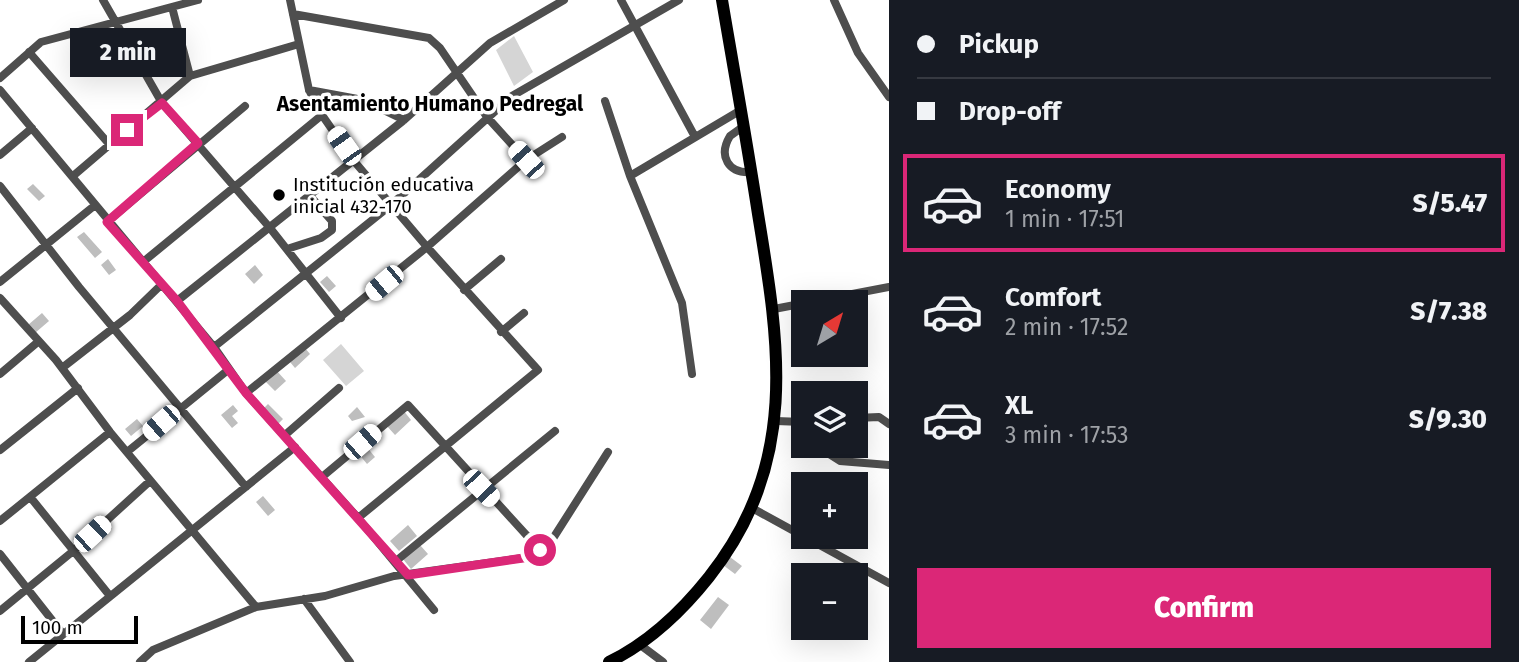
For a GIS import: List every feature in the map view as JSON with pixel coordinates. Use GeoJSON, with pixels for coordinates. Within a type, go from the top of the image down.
{"type":"FeatureCollection","features":[{"type":"Feature","properties":{"kind":"highway"},"geometry":{"type":"LineString","coordinates":[[609,662],[639,644],[683,609],[728,553],[752,508],[766,471],[776,421],[779,382],[774,309],[722,0]]}},
{"type":"Feature","properties":{"kind":"street"},"geometry":{"type":"LineString","coordinates":[[103,0],[162,103],[270,228],[304,275],[341,318]]}},
{"type":"Feature","properties":{"kind":"street"},"geometry":{"type":"LineString","coordinates":[[0,78],[41,42],[116,24],[194,0]]}},
{"type":"Feature","properties":{"kind":"street"},"geometry":{"type":"LineString","coordinates":[[290,0],[309,90],[322,115],[354,161],[391,205],[500,332],[538,370],[358,517]]}},
{"type":"Feature","properties":{"kind":"street"},"geometry":{"type":"LineString","coordinates":[[177,301],[404,120],[490,43],[564,0]]}},
{"type":"Feature","properties":{"kind":"street"},"geometry":{"type":"LineString","coordinates":[[621,0],[694,135]]}},
{"type":"Feature","properties":{"kind":"street"},"geometry":{"type":"LineString","coordinates":[[214,347],[391,205],[512,96],[679,0]]}},
{"type":"Feature","properties":{"kind":"street"},"geometry":{"type":"LineString","coordinates":[[834,0],[858,53],[889,97]]}},
{"type":"Feature","properties":{"kind":"street"},"geometry":{"type":"LineString","coordinates":[[172,7],[190,76]]}},
{"type":"Feature","properties":{"kind":"street"},"geometry":{"type":"LineString","coordinates":[[293,15],[429,38],[440,48],[455,74],[487,117],[526,160]]}},
{"type":"Feature","properties":{"kind":"street"},"geometry":{"type":"LineString","coordinates":[[73,176],[162,103],[190,76],[299,44]]}},
{"type":"Feature","properties":{"kind":"street"},"geometry":{"type":"LineString","coordinates":[[29,52],[109,144]]}},
{"type":"Feature","properties":{"kind":"street"},"geometry":{"type":"LineString","coordinates":[[0,90],[73,176],[107,222],[177,301],[246,393],[358,517],[434,610]]}},
{"type":"Feature","properties":{"kind":"street"},"geometry":{"type":"LineString","coordinates":[[309,90],[363,100],[404,120]]}},
{"type":"Feature","properties":{"kind":"street"},"geometry":{"type":"LineString","coordinates":[[606,101],[630,176],[682,303],[692,374]]}},
{"type":"Feature","properties":{"kind":"street"},"geometry":{"type":"LineString","coordinates":[[107,222],[245,106]]}},
{"type":"Feature","properties":{"kind":"street"},"geometry":{"type":"LineString","coordinates":[[630,176],[694,135],[741,110]]}},
{"type":"Feature","properties":{"kind":"street"},"geometry":{"type":"LineString","coordinates":[[143,262],[322,115]]}},
{"type":"Feature","properties":{"kind":"street"},"geometry":{"type":"LineString","coordinates":[[744,126],[730,136],[725,153],[727,163],[733,170],[752,172]]}},
{"type":"Feature","properties":{"kind":"street"},"geometry":{"type":"LineString","coordinates":[[0,155],[32,128]]}},
{"type":"Feature","properties":{"kind":"street"},"geometry":{"type":"LineString","coordinates":[[246,393],[427,247],[526,160],[562,136]]}},
{"type":"Feature","properties":{"kind":"street"},"geometry":{"type":"LineString","coordinates":[[0,186],[178,408],[246,487]]}},
{"type":"Feature","properties":{"kind":"street"},"geometry":{"type":"LineString","coordinates":[[310,197],[332,221],[332,230]]}},
{"type":"Feature","properties":{"kind":"street"},"geometry":{"type":"LineString","coordinates":[[0,282],[94,206]]}},
{"type":"Feature","properties":{"kind":"street"},"geometry":{"type":"LineString","coordinates":[[332,230],[347,241]]}},
{"type":"Feature","properties":{"kind":"street"},"geometry":{"type":"LineString","coordinates":[[287,249],[321,238],[332,230]]}},
{"type":"Feature","properties":{"kind":"street"},"geometry":{"type":"LineString","coordinates":[[464,290],[501,259]]}},
{"type":"Feature","properties":{"kind":"street"},"geometry":{"type":"LineString","coordinates":[[62,368],[113,328],[161,285]]}},
{"type":"Feature","properties":{"kind":"street"},"geometry":{"type":"LineString","coordinates":[[774,309],[889,287]]}},
{"type":"Feature","properties":{"kind":"street"},"geometry":{"type":"LineString","coordinates":[[0,298],[62,368],[127,453],[256,607]]}},
{"type":"Feature","properties":{"kind":"street"},"geometry":{"type":"LineString","coordinates":[[500,332],[524,313]]}},
{"type":"Feature","properties":{"kind":"street"},"geometry":{"type":"LineString","coordinates":[[0,374],[39,341]]}},
{"type":"Feature","properties":{"kind":"street"},"geometry":{"type":"LineString","coordinates":[[127,453],[178,408],[228,370]]}},
{"type":"Feature","properties":{"kind":"street"},"geometry":{"type":"LineString","coordinates":[[0,450],[78,388]]}},
{"type":"Feature","properties":{"kind":"street"},"geometry":{"type":"LineString","coordinates":[[285,435],[339,388]]}},
{"type":"Feature","properties":{"kind":"street"},"geometry":{"type":"LineString","coordinates":[[322,477],[408,405],[540,550]]}},
{"type":"Feature","properties":{"kind":"street"},"geometry":{"type":"LineString","coordinates":[[868,417],[879,417],[889,424]]}},
{"type":"Feature","properties":{"kind":"street"},"geometry":{"type":"LineString","coordinates":[[776,421],[791,422]]}},
{"type":"Feature","properties":{"kind":"street"},"geometry":{"type":"LineString","coordinates":[[396,561],[481,488],[555,431]]}},
{"type":"Feature","properties":{"kind":"street"},"geometry":{"type":"LineString","coordinates":[[0,521],[110,432]]}},
{"type":"Feature","properties":{"kind":"street"},"geometry":{"type":"LineString","coordinates":[[29,662],[190,529],[295,447]]}},
{"type":"Feature","properties":{"kind":"street"},"geometry":{"type":"LineString","coordinates":[[141,662],[153,650],[256,607],[348,590],[385,578],[530,557],[552,540],[608,452]]}},
{"type":"Feature","properties":{"kind":"street"},"geometry":{"type":"LineString","coordinates":[[836,458],[840,461],[889,465]]}},
{"type":"Feature","properties":{"kind":"street"},"geometry":{"type":"LineString","coordinates":[[0,611],[72,552],[150,481]]}},
{"type":"Feature","properties":{"kind":"street"},"geometry":{"type":"LineString","coordinates":[[31,498],[110,596]]}},
{"type":"Feature","properties":{"kind":"street"},"geometry":{"type":"LineString","coordinates":[[752,508],[791,530]]}},
{"type":"Feature","properties":{"kind":"street"},"geometry":{"type":"LineString","coordinates":[[826,549],[889,583]]}},
{"type":"Feature","properties":{"kind":"street"},"geometry":{"type":"LineString","coordinates":[[0,554],[63,634]]}},
{"type":"Feature","properties":{"kind":"street"},"geometry":{"type":"LineString","coordinates":[[304,599],[350,662]]}},
{"type":"Feature","properties":{"kind":"street"},"geometry":{"type":"LineString","coordinates":[[639,644],[663,662]]}},
{"type":"Feature","properties":{"kind":"shaded area"},"geometry":{"type":"Polygon","coordinates":[[[514,36],[533,72],[514,86],[496,50],[514,36]]]}},
{"type":"Feature","properties":{"kind":"shaded area"},"geometry":{"type":"Polygon","coordinates":[[[341,344],[364,371],[346,386],[323,360],[341,344]]]}},
{"type":"Feature","properties":{"kind":"building"},"geometry":{"type":"Polygon","coordinates":[[[33,184],[45,196],[39,201],[27,189],[33,184]]]}},
{"type":"Feature","properties":{"kind":"building"},"geometry":{"type":"Polygon","coordinates":[[[84,232],[102,252],[95,258],[77,237],[84,232]]]}},
{"type":"Feature","properties":{"kind":"building"},"geometry":{"type":"Polygon","coordinates":[[[108,259],[116,270],[109,275],[101,265],[108,259]]]}},
{"type":"Feature","properties":{"kind":"building"},"geometry":{"type":"Polygon","coordinates":[[[255,265],[263,275],[254,284],[245,274],[255,265]]]}},
{"type":"Feature","properties":{"kind":"building"},"geometry":{"type":"Polygon","coordinates":[[[327,276],[336,286],[329,292],[320,282],[327,276]]]}},
{"type":"Feature","properties":{"kind":"building"},"geometry":{"type":"Polygon","coordinates":[[[42,313],[49,321],[35,333],[28,325],[42,313]]]}},
{"type":"Feature","properties":{"kind":"building"},"geometry":{"type":"Polygon","coordinates":[[[305,348],[310,354],[295,368],[290,362],[305,348]]]}},
{"type":"Feature","properties":{"kind":"building"},"geometry":{"type":"Polygon","coordinates":[[[276,370],[286,381],[275,391],[265,381],[276,370]]]}},
{"type":"Feature","properties":{"kind":"building"},"geometry":{"type":"Polygon","coordinates":[[[268,404],[283,419],[278,424],[263,409],[268,404]]]}},
{"type":"Feature","properties":{"kind":"building"},"geometry":{"type":"Polygon","coordinates":[[[233,405],[238,411],[232,416],[238,423],[232,428],[221,415],[233,405]]]}},
{"type":"Feature","properties":{"kind":"building"},"geometry":{"type":"Polygon","coordinates":[[[357,407],[365,417],[352,421],[348,416],[357,407]]]}},
{"type":"Feature","properties":{"kind":"building"},"geometry":{"type":"Polygon","coordinates":[[[403,410],[411,420],[395,435],[386,425],[403,410]]]}},
{"type":"Feature","properties":{"kind":"building"},"geometry":{"type":"Polygon","coordinates":[[[137,419],[143,426],[131,436],[125,429],[137,419]]]}},
{"type":"Feature","properties":{"kind":"building"},"geometry":{"type":"Polygon","coordinates":[[[366,446],[375,457],[367,464],[358,453],[366,446]]]}},
{"type":"Feature","properties":{"kind":"building"},"geometry":{"type":"Polygon","coordinates":[[[263,496],[275,510],[268,516],[256,502],[263,496]]]}},
{"type":"Feature","properties":{"kind":"building"},"geometry":{"type":"Polygon","coordinates":[[[408,525],[417,536],[399,551],[390,541],[408,525]]]}},
{"type":"Feature","properties":{"kind":"building"},"geometry":{"type":"Polygon","coordinates":[[[420,545],[428,554],[411,569],[403,559],[420,545]]]}},
{"type":"Feature","properties":{"kind":"building"},"geometry":{"type":"Polygon","coordinates":[[[730,557],[742,566],[735,574],[723,565],[730,557]]]}},
{"type":"Feature","properties":{"kind":"building"},"geometry":{"type":"Polygon","coordinates":[[[718,597],[729,605],[711,629],[700,620],[718,597]]]}},
{"type":"Feature","properties":{"kind":"place","name":"Institución educativa inicial 432-170"},"geometry":{"type":"Point","coordinates":[279,195]}},
{"type":"Feature","properties":{"kind":"district","name":"Asentamiento Humano Pedregal"},"geometry":{"type":"Point","coordinates":[430,104]}},
{"type":"Feature","properties":{"kind":"route"},"geometry":{"type":"LineString","coordinates":[[127,130],[162,103],[198,143],[107,222],[177,301],[246,393],[408,575],[530,557],[540,550]]}}]}
